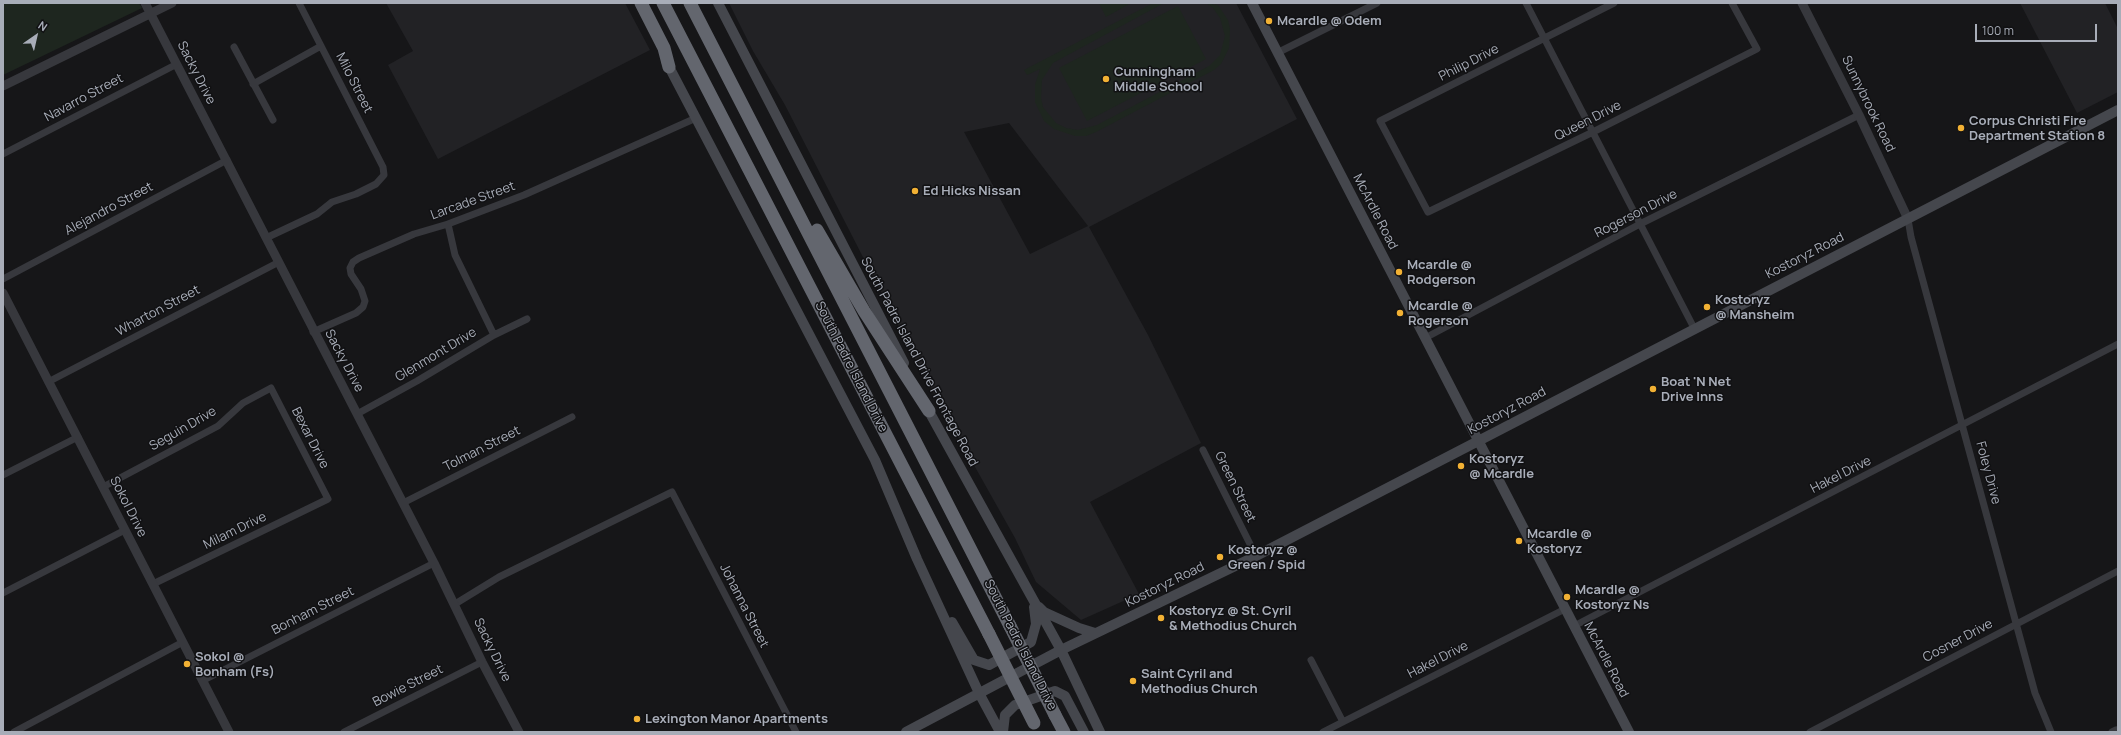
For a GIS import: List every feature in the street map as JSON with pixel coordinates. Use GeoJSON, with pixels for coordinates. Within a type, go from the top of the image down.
{"type":"FeatureCollection","features":[{"type":"Feature","properties":{"kind":"highway"},"geometry":{"type":"LineString","coordinates":[[641,3],[664,48],[669,67]]}},
{"type":"Feature","properties":{"kind":"highway","name":"South Padre Island Drive"},"geometry":{"type":"LineString","coordinates":[[663,3],[989,634],[1036,728]]}},
{"type":"Feature","properties":{"kind":"highway","name":"South Padre Island Drive"},"geometry":{"type":"LineString","coordinates":[[690,3],[745,107],[1064,732]]}},
{"type":"Feature","properties":{"kind":"highway"},"geometry":{"type":"LineString","coordinates":[[745,107],[864,310],[929,411]]}},
{"type":"Feature","properties":{"kind":"main road"},"geometry":{"type":"LineString","coordinates":[[635,3],[875,460],[917,559],[979,693],[1000,732]]}},
{"type":"Feature","properties":{"kind":"main road","name":"South Padre Island Drive Frontage Road"},"geometry":{"type":"LineString","coordinates":[[718,3],[929,411],[1061,650],[1100,732]]}},
{"type":"Feature","properties":{"kind":"main road","name":"McArdle Road"},"geometry":{"type":"LineString","coordinates":[[1252,3],[1574,626],[1625,731]]}},
{"type":"Feature","properties":{"kind":"main road","name":"Kostoryz Road"},"geometry":{"type":"LineString","coordinates":[[906,732],[1061,650],[1256,556],[1694,328],[2118,110]]}},
{"type":"Feature","properties":{"kind":"main road"},"geometry":{"type":"LineString","coordinates":[[917,559],[974,660],[989,665],[1032,642],[1036,624],[1034,602]]}},
{"type":"Feature","properties":{"kind":"main road"},"geometry":{"type":"LineString","coordinates":[[1034,602],[1044,612],[1079,628],[1096,633]]}},
{"type":"Feature","properties":{"kind":"main road"},"geometry":{"type":"LineString","coordinates":[[1003,732],[1006,715],[1015,705],[1055,691],[1064,696],[1084,732]]}},
{"type":"Feature","properties":{"kind":"street","name":"Sacky Drive"},"geometry":{"type":"LineString","coordinates":[[145,3],[279,262],[313,332],[434,563],[482,662],[519,732]]}},
{"type":"Feature","properties":{"kind":"street"},"geometry":{"type":"LineString","coordinates":[[3,86],[172,3]]}},
{"type":"Feature","properties":{"kind":"street","name":"Milo Street"},"geometry":{"type":"LineString","coordinates":[[266,238],[317,214],[332,202],[356,194],[376,184],[384,175],[383,166],[299,3]]}},
{"type":"Feature","properties":{"kind":"street"},"geometry":{"type":"LineString","coordinates":[[1277,53],[1377,3]]}},
{"type":"Feature","properties":{"kind":"street"},"geometry":{"type":"LineString","coordinates":[[1526,3],[1694,328]]}},
{"type":"Feature","properties":{"kind":"street","name":"Philip Drive"},"geometry":{"type":"LineString","coordinates":[[1404,167],[1380,121],[1614,3]]}},
{"type":"Feature","properties":{"kind":"street","name":"Queen Drive"},"geometry":{"type":"LineString","coordinates":[[1404,167],[1428,212],[1593,132],[1757,48],[1732,3]]}},
{"type":"Feature","properties":{"kind":"street","name":"Sunnybrook Road"},"geometry":{"type":"LineString","coordinates":[[1802,3],[1859,115],[1908,218]]}},
{"type":"Feature","properties":{"kind":"street"},"geometry":{"type":"LineString","coordinates":[[253,84],[321,46]]}},
{"type":"Feature","properties":{"kind":"street"},"geometry":{"type":"LineString","coordinates":[[234,47],[273,120]]}},
{"type":"Feature","properties":{"kind":"street","name":"Navarro Street"},"geometry":{"type":"LineString","coordinates":[[3,154],[177,64]]}},
{"type":"Feature","properties":{"kind":"street","name":"Rogerson Drive"},"geometry":{"type":"LineString","coordinates":[[1425,338],[1640,224],[1859,115]]}},
{"type":"Feature","properties":{"kind":"street","name":"Larcade Street"},"geometry":{"type":"LineString","coordinates":[[313,332],[356,313],[363,306],[365,301],[362,290],[351,274],[350,268],[353,262],[393,243],[524,195],[696,118]]}},
{"type":"Feature","properties":{"kind":"street","name":"Alejandro Street"},"geometry":{"type":"LineString","coordinates":[[3,279],[226,160]]}},
{"type":"Feature","properties":{"kind":"street","name":"Foley Drive"},"geometry":{"type":"LineString","coordinates":[[1908,218],[1911,237],[2035,693],[2051,732]]}},
{"type":"Feature","properties":{"kind":"street"},"geometry":{"type":"LineString","coordinates":[[448,224],[455,255],[494,335]]}},
{"type":"Feature","properties":{"kind":"street","name":"Wharton Street"},"geometry":{"type":"LineString","coordinates":[[48,382],[279,262]]}},
{"type":"Feature","properties":{"kind":"street","name":"Sokol Drive"},"geometry":{"type":"LineString","coordinates":[[3,293],[229,732]]}},
{"type":"Feature","properties":{"kind":"street","name":"Glenmont Drive"},"geometry":{"type":"LineString","coordinates":[[357,414],[417,382],[494,335],[527,319]]}},
{"type":"Feature","properties":{"kind":"street","name":"Hakel Drive"},"geometry":{"type":"LineString","coordinates":[[1574,626],[1963,426],[2118,344]]}},
{"type":"Feature","properties":{"kind":"street","name":"Seguin Drive"},"geometry":{"type":"LineString","coordinates":[[103,487],[218,426],[243,403],[271,388]]}},
{"type":"Feature","properties":{"kind":"street","name":"Bexar Drive"},"geometry":{"type":"LineString","coordinates":[[271,388],[328,499]]}},
{"type":"Feature","properties":{"kind":"street","name":"Tolman Street"},"geometry":{"type":"LineString","coordinates":[[403,503],[572,417]]}},
{"type":"Feature","properties":{"kind":"street"},"geometry":{"type":"LineString","coordinates":[[3,475],[78,437]]}},
{"type":"Feature","properties":{"kind":"street","name":"Green Street"},"geometry":{"type":"LineString","coordinates":[[1203,450],[1256,556]]}},
{"type":"Feature","properties":{"kind":"street","name":"Johanna Street"},"geometry":{"type":"LineString","coordinates":[[455,604],[499,577],[672,492],[796,732]]}},
{"type":"Feature","properties":{"kind":"street","name":"Milam Drive"},"geometry":{"type":"LineString","coordinates":[[153,584],[328,499]]}},
{"type":"Feature","properties":{"kind":"street"},"geometry":{"type":"LineString","coordinates":[[3,593],[125,530]]}},
{"type":"Feature","properties":{"kind":"street","name":"Bonham Street"},"geometry":{"type":"LineString","coordinates":[[202,681],[434,563]]}},
{"type":"Feature","properties":{"kind":"street","name":"Cosner Drive"},"geometry":{"type":"LineString","coordinates":[[1810,732],[2118,571]]}},
{"type":"Feature","properties":{"kind":"street","name":"Hakel Drive"},"geometry":{"type":"LineString","coordinates":[[1323,732],[1565,609]]}},
{"type":"Feature","properties":{"kind":"street"},"geometry":{"type":"LineString","coordinates":[[14,732],[183,642]]}},
{"type":"Feature","properties":{"kind":"street"},"geometry":{"type":"LineString","coordinates":[[1311,660],[1343,722]]}},
{"type":"Feature","properties":{"kind":"street","name":"Bowie Street"},"geometry":{"type":"LineString","coordinates":[[344,732],[482,662]]}},
{"type":"Feature","properties":{"kind":"shaded area"},"geometry":{"type":"Polygon","coordinates":[[[3,3],[139,3],[142,8],[3,75],[3,3]]]}},
{"type":"Feature","properties":{"kind":"shaded area"},"geometry":{"type":"Polygon","coordinates":[[[386,3],[625,3],[650,50],[438,159],[388,65],[413,51],[386,3]]]}},
{"type":"Feature","properties":{"kind":"shaded area"},"geometry":{"type":"Polygon","coordinates":[[[729,3],[1236,3],[1297,119],[1089,227],[1148,335],[1201,443],[1090,502],[1139,594],[1081,620],[1036,582],[1015,538],[925,378],[785,105],[753,51],[729,3]],[[1009,123],[964,132],[1030,254],[1088,226],[1009,123]]]}},
{"type":"Feature","properties":{"kind":"shaded area"},"geometry":{"type":"Polygon","coordinates":[[[1099,3],[1131,3],[1106,17],[1099,3]]]}},
{"type":"Feature","properties":{"kind":"shaded area"},"geometry":{"type":"Polygon","coordinates":[[[1153,3],[1164,3],[1053,63],[1042,80],[1041,98],[1043,107],[1056,123],[1066,128],[1078,130],[1097,125],[1209,66],[1220,55],[1225,36],[1220,18],[1213,8],[1206,3],[1218,5],[1228,20],[1230,29],[1229,48],[1221,64],[1214,70],[1086,136],[1075,136],[1054,129],[1044,121],[1035,102],[1035,85],[1040,69],[1027,75],[1024,70],[1153,3]]]}},
{"type":"Feature","properties":{"kind":"shaded area"},"geometry":{"type":"Polygon","coordinates":[[[2020,3],[2105,3],[2118,29],[2118,92],[2077,113],[2020,3]]]}},
{"type":"Feature","properties":{"kind":"shaded area"},"geometry":{"type":"Polygon","coordinates":[[[1178,6],[1206,59],[1087,121],[1059,68],[1178,6]]]}},
{"type":"Feature","properties":{"kind":"place","name":"Mcardle @ Odem"},"geometry":{"type":"Point","coordinates":[1269,21]}},
{"type":"Feature","properties":{"kind":"place","name":"Cunningham Middle School"},"geometry":{"type":"Point","coordinates":[1106,79]}},
{"type":"Feature","properties":{"kind":"place","name":"Corpus Christi Fire Department Station 8"},"geometry":{"type":"Point","coordinates":[1961,128]}},
{"type":"Feature","properties":{"kind":"place","name":"Ed Hicks Nissan"},"geometry":{"type":"Point","coordinates":[915,191]}},
{"type":"Feature","properties":{"kind":"place","name":"Mcardle @ Rodgerson"},"geometry":{"type":"Point","coordinates":[1399,272]}},
{"type":"Feature","properties":{"kind":"place","name":"Kostoryz @ Mansheim"},"geometry":{"type":"Point","coordinates":[1707,307]}},
{"type":"Feature","properties":{"kind":"place","name":"Mcardle @ Rogerson"},"geometry":{"type":"Point","coordinates":[1400,313]}},
{"type":"Feature","properties":{"kind":"place","name":"Boat 'N Net Drive Inns"},"geometry":{"type":"Point","coordinates":[1653,389]}},
{"type":"Feature","properties":{"kind":"place","name":"Kostoryz @ Mcardle"},"geometry":{"type":"Point","coordinates":[1461,466]}},
{"type":"Feature","properties":{"kind":"place","name":"Mcardle @ Kostoryz"},"geometry":{"type":"Point","coordinates":[1519,541]}},
{"type":"Feature","properties":{"kind":"place","name":"Kostoryz @ Green / Spid"},"geometry":{"type":"Point","coordinates":[1220,557]}},
{"type":"Feature","properties":{"kind":"place","name":"Mcardle @ Kostoryz Ns"},"geometry":{"type":"Point","coordinates":[1567,597]}},
{"type":"Feature","properties":{"kind":"place","name":"Kostoryz @ St. Cyril & Methodius Church"},"geometry":{"type":"Point","coordinates":[1161,618]}},
{"type":"Feature","properties":{"kind":"place","name":"Sokol @ Bonham (Fs)"},"geometry":{"type":"Point","coordinates":[187,664]}},
{"type":"Feature","properties":{"kind":"place","name":"Saint Cyril and Methodius Church"},"geometry":{"type":"Point","coordinates":[1133,681]}},
{"type":"Feature","properties":{"kind":"place","name":"Lexington Manor Apartments"},"geometry":{"type":"Point","coordinates":[637,719]}}]}
